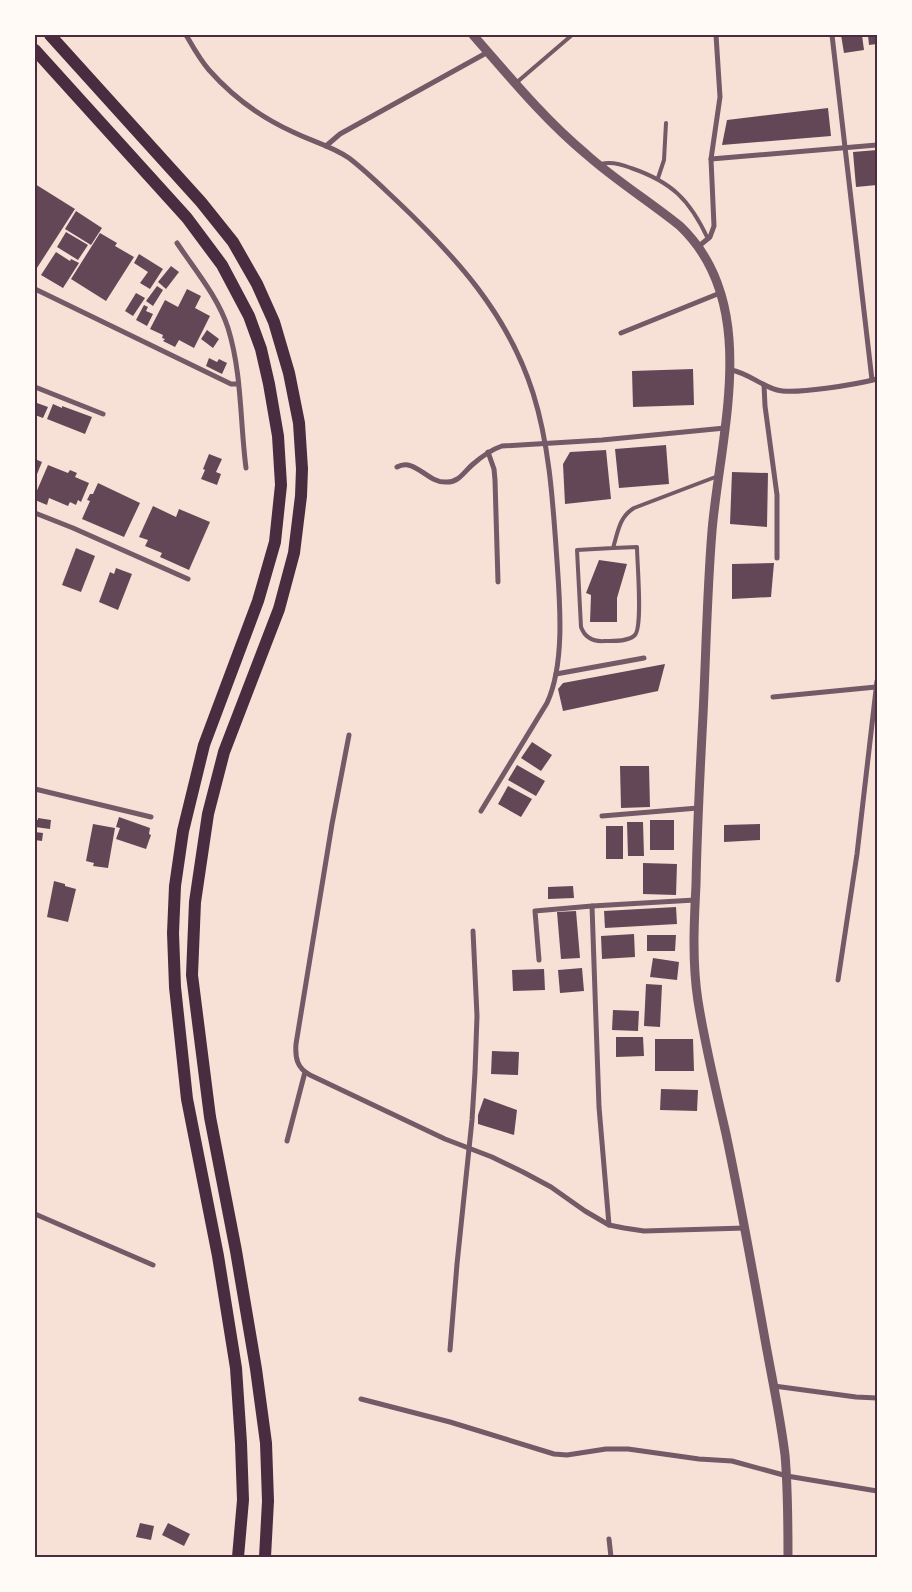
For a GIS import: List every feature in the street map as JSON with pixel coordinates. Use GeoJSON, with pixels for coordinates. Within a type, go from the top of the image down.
{"type":"FeatureCollection","features":[{"type":"Feature","properties":{"kind":"main road"},"geometry":{"type":"LineString","coordinates":[[50,35],[201,202],[233,242],[257,284],[274,322],[289,373],[299,423],[302,462],[301,496],[294,553],[279,609],[224,752],[208,814],[195,902],[192,975],[210,1117],[255,1360],[266,1443],[268,1501],[265,1557]]}},
{"type":"Feature","properties":{"kind":"main road"},"geometry":{"type":"LineString","coordinates":[[35,50],[187,218],[222,265],[248,316],[261,349],[270,384],[278,436],[281,485],[275,542],[258,601],[204,745],[182,831],[175,886],[173,933],[175,987],[186,1099],[218,1256],[236,1368],[243,1500],[238,1557]]}},
{"type":"Feature","properties":{"kind":"street"},"geometry":{"type":"LineString","coordinates":[[186,35],[209,70],[225,87],[280,126],[342,154],[356,164],[422,225],[482,292],[518,354],[536,402],[545,443],[552,500],[558,587],[559,634],[556,674],[551,694],[542,712],[481,811]]}},
{"type":"Feature","properties":{"kind":"street"},"geometry":{"type":"LineString","coordinates":[[473,35],[568,138],[599,165],[680,226],[699,246],[711,269],[720,293],[727,327],[730,370],[711,543],[698,808],[695,967],[698,1002],[746,1228],[782,1435],[787,1476],[788,1557]]}},
{"type":"Feature","properties":{"kind":"street"},"geometry":{"type":"LineString","coordinates":[[699,246],[708,239],[714,226],[711,159],[720,97],[716,35]]}},
{"type":"Feature","properties":{"kind":"street"},"geometry":{"type":"LineString","coordinates":[[730,370],[748,374],[764,385],[792,392],[874,379],[844,147],[832,35]]}},
{"type":"Feature","properties":{"kind":"street"},"geometry":{"type":"LineString","coordinates":[[326,146],[340,134],[488,52]]}},
{"type":"Feature","properties":{"kind":"street"},"geometry":{"type":"LineString","coordinates":[[711,159],[877,145]]}},
{"type":"Feature","properties":{"kind":"street"},"geometry":{"type":"LineString","coordinates":[[177,243],[214,297],[228,327],[235,357],[246,468]]}},
{"type":"Feature","properties":{"kind":"street"},"geometry":{"type":"LineString","coordinates":[[35,289],[231,384],[238,384]]}},
{"type":"Feature","properties":{"kind":"street"},"geometry":{"type":"LineString","coordinates":[[621,333],[720,293]]}},
{"type":"Feature","properties":{"kind":"street"},"geometry":{"type":"LineString","coordinates":[[764,385],[777,495],[777,558]]}},
{"type":"Feature","properties":{"kind":"street"},"geometry":{"type":"LineString","coordinates":[[35,387],[103,414]]}},
{"type":"Feature","properties":{"kind":"street"},"geometry":{"type":"LineString","coordinates":[[397,467],[409,465],[437,481],[447,482],[459,478],[488,452],[502,446],[593,441],[725,428]]}},
{"type":"Feature","properties":{"kind":"street"},"geometry":{"type":"LineString","coordinates":[[488,452],[494,469],[495,480],[498,582]]}},
{"type":"Feature","properties":{"kind":"street"},"geometry":{"type":"LineString","coordinates":[[35,513],[188,579]]}},
{"type":"Feature","properties":{"kind":"street"},"geometry":{"type":"LineString","coordinates":[[556,674],[644,658]]}},
{"type":"Feature","properties":{"kind":"street"},"geometry":{"type":"LineString","coordinates":[[838,980],[856,854],[877,681]]}},
{"type":"Feature","properties":{"kind":"street"},"geometry":{"type":"LineString","coordinates":[[773,697],[876,686]]}},
{"type":"Feature","properties":{"kind":"street"},"geometry":{"type":"LineString","coordinates":[[349,735],[330,834],[296,1044],[296,1061],[298,1065],[304,1072],[445,1139],[492,1157],[541,1181],[609,1225],[644,1231],[746,1228]]}},
{"type":"Feature","properties":{"kind":"street"},"geometry":{"type":"LineString","coordinates":[[35,789],[151,817]]}},
{"type":"Feature","properties":{"kind":"street"},"geometry":{"type":"LineString","coordinates":[[602,816],[698,808]]}},
{"type":"Feature","properties":{"kind":"street"},"geometry":{"type":"LineString","coordinates":[[539,960],[535,911],[695,900]]}},
{"type":"Feature","properties":{"kind":"street"},"geometry":{"type":"LineString","coordinates":[[592,906],[599,1098],[609,1225]]}},
{"type":"Feature","properties":{"kind":"street"},"geometry":{"type":"LineString","coordinates":[[450,1350],[475,1072],[477,1016],[473,931]]}},
{"type":"Feature","properties":{"kind":"street"},"geometry":{"type":"LineString","coordinates":[[286,1141],[304,1072]]}},
{"type":"Feature","properties":{"kind":"street"},"geometry":{"type":"LineString","coordinates":[[35,1214],[153,1265]]}},
{"type":"Feature","properties":{"kind":"street"},"geometry":{"type":"LineString","coordinates":[[774,1386],[877,1398]]}},
{"type":"Feature","properties":{"kind":"street"},"geometry":{"type":"LineString","coordinates":[[361,1399],[450,1422],[554,1454],[567,1455],[606,1449],[628,1449],[732,1461],[787,1476],[877,1491]]}},
{"type":"Feature","properties":{"kind":"street"},"geometry":{"type":"LineString","coordinates":[[609,1539],[611,1557]]}},
{"type":"Feature","properties":{"kind":"lane"},"geometry":{"type":"LineString","coordinates":[[516,83],[572,35]]}},
{"type":"Feature","properties":{"kind":"lane"},"geometry":{"type":"LineString","coordinates":[[658,178],[664,160],[666,123]]}},
{"type":"Feature","properties":{"kind":"lane"},"geometry":{"type":"LineString","coordinates":[[599,165],[608,162],[620,164],[658,178],[682,198],[695,214],[708,239]]}},
{"type":"Feature","properties":{"kind":"lane"},"geometry":{"type":"LineString","coordinates":[[613,548],[622,518],[626,512],[718,476]]}},
{"type":"Feature","properties":{"kind":"lane"},"geometry":{"type":"LineString","coordinates":[[637,547],[638,627],[635,635],[628,638],[599,642],[588,638],[581,627],[577,550],[613,548],[637,547]]}},
{"type":"Feature","properties":{"kind":"building"},"geometry":{"type":"Polygon","coordinates":[[[841,35],[862,35],[864,50],[844,53],[841,35]]]}},
{"type":"Feature","properties":{"kind":"building"},"geometry":{"type":"Polygon","coordinates":[[[868,35],[877,35],[877,44],[869,45],[868,35]]]}},
{"type":"Feature","properties":{"kind":"building"},"geometry":{"type":"Polygon","coordinates":[[[828,108],[831,136],[722,145],[727,120],[828,108]]]}},
{"type":"Feature","properties":{"kind":"building"},"geometry":{"type":"Polygon","coordinates":[[[877,150],[877,185],[856,187],[853,152],[877,150]]]}},
{"type":"Feature","properties":{"kind":"building"},"geometry":{"type":"Polygon","coordinates":[[[35,184],[75,209],[35,271],[35,184]]]}},
{"type":"Feature","properties":{"kind":"building"},"geometry":{"type":"Polygon","coordinates":[[[76,211],[102,228],[91,245],[65,229],[76,211]]]}},
{"type":"Feature","properties":{"kind":"building"},"geometry":{"type":"Polygon","coordinates":[[[66,232],[88,245],[78,260],[57,247],[66,232]]]}},
{"type":"Feature","properties":{"kind":"building"},"geometry":{"type":"Polygon","coordinates":[[[100,233],[117,243],[115,246],[134,257],[106,301],[71,279],[100,233]]]}},
{"type":"Feature","properties":{"kind":"building"},"geometry":{"type":"Polygon","coordinates":[[[56,252],[70,261],[71,259],[79,263],[63,288],[41,275],[56,252]]]}},
{"type":"Feature","properties":{"kind":"building"},"geometry":{"type":"Polygon","coordinates":[[[139,254],[163,269],[150,289],[140,283],[148,272],[134,263],[139,254]]]}},
{"type":"Feature","properties":{"kind":"building"},"geometry":{"type":"Polygon","coordinates":[[[171,266],[179,272],[166,289],[158,282],[171,266]]]}},
{"type":"Feature","properties":{"kind":"building"},"geometry":{"type":"Polygon","coordinates":[[[157,286],[163,290],[153,306],[146,301],[157,286]]]}},
{"type":"Feature","properties":{"kind":"building"},"geometry":{"type":"Polygon","coordinates":[[[187,289],[201,296],[195,308],[210,316],[194,348],[179,340],[175,347],[163,341],[165,339],[162,338],[163,335],[150,329],[165,300],[178,307],[187,289]]]}},
{"type":"Feature","properties":{"kind":"building"},"geometry":{"type":"Polygon","coordinates":[[[136,293],[145,298],[133,316],[125,311],[136,293]]]}},
{"type":"Feature","properties":{"kind":"building"},"geometry":{"type":"Polygon","coordinates":[[[144,305],[148,307],[146,311],[153,314],[147,326],[136,320],[144,305]]]}},
{"type":"Feature","properties":{"kind":"building"},"geometry":{"type":"Polygon","coordinates":[[[207,330],[219,339],[213,348],[201,339],[207,330]]]}},
{"type":"Feature","properties":{"kind":"building"},"geometry":{"type":"Polygon","coordinates":[[[209,358],[217,362],[219,359],[227,363],[222,374],[206,366],[209,358]]]}},
{"type":"Feature","properties":{"kind":"building"},"geometry":{"type":"Polygon","coordinates":[[[693,369],[694,405],[633,407],[632,371],[693,369]]]}},
{"type":"Feature","properties":{"kind":"building"},"geometry":{"type":"Polygon","coordinates":[[[37,403],[48,407],[43,418],[35,415],[37,403]]]}},
{"type":"Feature","properties":{"kind":"building"},"geometry":{"type":"Polygon","coordinates":[[[53,404],[92,417],[85,434],[47,419],[53,404]]]}},
{"type":"Feature","properties":{"kind":"building"},"geometry":{"type":"Polygon","coordinates":[[[666,445],[669,484],[619,488],[615,449],[666,445]]]}},
{"type":"Feature","properties":{"kind":"building"},"geometry":{"type":"Polygon","coordinates":[[[606,450],[611,499],[565,504],[563,464],[570,452],[606,450]]]}},
{"type":"Feature","properties":{"kind":"building"},"geometry":{"type":"Polygon","coordinates":[[[209,454],[222,459],[216,472],[221,474],[217,485],[201,479],[209,454]]]}},
{"type":"Feature","properties":{"kind":"building"},"geometry":{"type":"Polygon","coordinates":[[[35,459],[42,462],[35,479],[35,459]]]}},
{"type":"Feature","properties":{"kind":"building"},"geometry":{"type":"Polygon","coordinates":[[[48,465],[68,473],[70,470],[77,473],[75,477],[89,483],[81,502],[78,500],[76,505],[70,502],[68,506],[49,498],[47,505],[35,500],[35,495],[48,465]]]}},
{"type":"Feature","properties":{"kind":"building"},"geometry":{"type":"Polygon","coordinates":[[[732,472],[768,473],[767,527],[730,524],[732,472]]]}},
{"type":"Feature","properties":{"kind":"building"},"geometry":{"type":"Polygon","coordinates":[[[98,483],[140,503],[124,537],[82,519],[90,501],[87,500],[90,494],[93,494],[98,483]]]}},
{"type":"Feature","properties":{"kind":"building"},"geometry":{"type":"Polygon","coordinates":[[[153,506],[176,517],[179,509],[210,522],[189,570],[160,557],[162,553],[145,546],[148,540],[139,537],[153,506]]]}},
{"type":"Feature","properties":{"kind":"building"},"geometry":{"type":"Polygon","coordinates":[[[76,548],[95,556],[81,592],[62,585],[76,548]]]}},
{"type":"Feature","properties":{"kind":"building"},"geometry":{"type":"Polygon","coordinates":[[[599,560],[627,564],[617,598],[617,622],[590,622],[591,595],[586,593],[599,560]]]}},
{"type":"Feature","properties":{"kind":"building"},"geometry":{"type":"Polygon","coordinates":[[[774,563],[771,597],[732,599],[732,564],[774,563]]]}},
{"type":"Feature","properties":{"kind":"building"},"geometry":{"type":"Polygon","coordinates":[[[116,568],[132,574],[118,610],[99,602],[110,572],[114,574],[116,568]]]}},
{"type":"Feature","properties":{"kind":"building"},"geometry":{"type":"Polygon","coordinates":[[[665,664],[658,691],[563,711],[558,689],[563,683],[665,664]]]}},
{"type":"Feature","properties":{"kind":"building"},"geometry":{"type":"Polygon","coordinates":[[[532,742],[552,755],[541,771],[521,758],[532,742]]]}},
{"type":"Feature","properties":{"kind":"building"},"geometry":{"type":"Polygon","coordinates":[[[517,765],[545,781],[536,796],[508,780],[517,765]]]}},
{"type":"Feature","properties":{"kind":"building"},"geometry":{"type":"Polygon","coordinates":[[[620,766],[649,766],[650,807],[621,808],[620,766]]]}},
{"type":"Feature","properties":{"kind":"building"},"geometry":{"type":"Polygon","coordinates":[[[508,786],[532,799],[521,817],[498,804],[508,786]]]}},
{"type":"Feature","properties":{"kind":"building"},"geometry":{"type":"Polygon","coordinates":[[[119,817],[150,828],[149,834],[151,835],[146,849],[116,839],[120,828],[116,827],[119,817]]]}},
{"type":"Feature","properties":{"kind":"building"},"geometry":{"type":"Polygon","coordinates":[[[38,818],[51,820],[50,829],[35,827],[35,819],[38,820],[38,818]]]}},
{"type":"Feature","properties":{"kind":"building"},"geometry":{"type":"Polygon","coordinates":[[[650,820],[674,820],[674,850],[650,850],[650,820]]]}},
{"type":"Feature","properties":{"kind":"building"},"geometry":{"type":"Polygon","coordinates":[[[627,822],[643,822],[644,856],[628,856],[627,822]]]}},
{"type":"Feature","properties":{"kind":"building"},"geometry":{"type":"Polygon","coordinates":[[[93,824],[115,828],[108,868],[93,866],[94,863],[86,861],[93,824]]]}},
{"type":"Feature","properties":{"kind":"building"},"geometry":{"type":"Polygon","coordinates":[[[760,824],[760,840],[724,842],[724,825],[760,824]]]}},
{"type":"Feature","properties":{"kind":"building"},"geometry":{"type":"Polygon","coordinates":[[[606,826],[623,826],[623,859],[606,859],[606,826]]]}},
{"type":"Feature","properties":{"kind":"building"},"geometry":{"type":"Polygon","coordinates":[[[35,832],[43,833],[42,841],[35,840],[35,832]]]}},
{"type":"Feature","properties":{"kind":"building"},"geometry":{"type":"Polygon","coordinates":[[[643,863],[677,864],[676,895],[643,894],[643,863]]]}},
{"type":"Feature","properties":{"kind":"building"},"geometry":{"type":"Polygon","coordinates":[[[54,881],[76,889],[68,922],[47,917],[54,881]]]}},
{"type":"Feature","properties":{"kind":"building"},"geometry":{"type":"Polygon","coordinates":[[[573,886],[574,898],[548,899],[548,887],[573,886]]]}},
{"type":"Feature","properties":{"kind":"building"},"geometry":{"type":"Polygon","coordinates":[[[676,907],[677,924],[605,928],[604,911],[676,907]]]}},
{"type":"Feature","properties":{"kind":"building"},"geometry":{"type":"Polygon","coordinates":[[[576,911],[580,958],[561,959],[557,912],[576,911]]]}},
{"type":"Feature","properties":{"kind":"building"},"geometry":{"type":"Polygon","coordinates":[[[634,934],[635,957],[602,959],[601,936],[634,934]]]}},
{"type":"Feature","properties":{"kind":"building"},"geometry":{"type":"Polygon","coordinates":[[[647,935],[676,935],[675,951],[647,951],[647,935]]]}},
{"type":"Feature","properties":{"kind":"building"},"geometry":{"type":"Polygon","coordinates":[[[653,958],[679,962],[677,980],[650,977],[653,958]]]}},
{"type":"Feature","properties":{"kind":"building"},"geometry":{"type":"Polygon","coordinates":[[[582,968],[584,991],[560,993],[558,970],[582,968]]]}},
{"type":"Feature","properties":{"kind":"building"},"geometry":{"type":"Polygon","coordinates":[[[544,969],[545,990],[513,991],[512,970],[544,969]]]}},
{"type":"Feature","properties":{"kind":"building"},"geometry":{"type":"Polygon","coordinates":[[[646,984],[662,985],[660,1027],[644,1026],[646,984]]]}},
{"type":"Feature","properties":{"kind":"building"},"geometry":{"type":"Polygon","coordinates":[[[613,1010],[639,1011],[638,1031],[612,1030],[613,1010]]]}},
{"type":"Feature","properties":{"kind":"building"},"geometry":{"type":"Polygon","coordinates":[[[616,1037],[643,1037],[644,1056],[616,1057],[616,1037]]]}},
{"type":"Feature","properties":{"kind":"building"},"geometry":{"type":"Polygon","coordinates":[[[655,1039],[693,1039],[694,1071],[655,1071],[655,1039]]]}},
{"type":"Feature","properties":{"kind":"building"},"geometry":{"type":"Polygon","coordinates":[[[492,1051],[519,1052],[518,1075],[491,1074],[492,1051]]]}},
{"type":"Feature","properties":{"kind":"building"},"geometry":{"type":"Polygon","coordinates":[[[661,1089],[698,1090],[697,1111],[660,1110],[661,1089]]]}},
{"type":"Feature","properties":{"kind":"building"},"geometry":{"type":"Polygon","coordinates":[[[484,1098],[517,1110],[514,1135],[478,1124],[478,1115],[484,1098]]]}},
{"type":"Feature","properties":{"kind":"building"},"geometry":{"type":"Polygon","coordinates":[[[140,1523],[154,1526],[151,1540],[136,1537],[140,1523]]]}},
{"type":"Feature","properties":{"kind":"building"},"geometry":{"type":"Polygon","coordinates":[[[168,1523],[190,1534],[184,1546],[162,1535],[168,1523]]]}}]}
